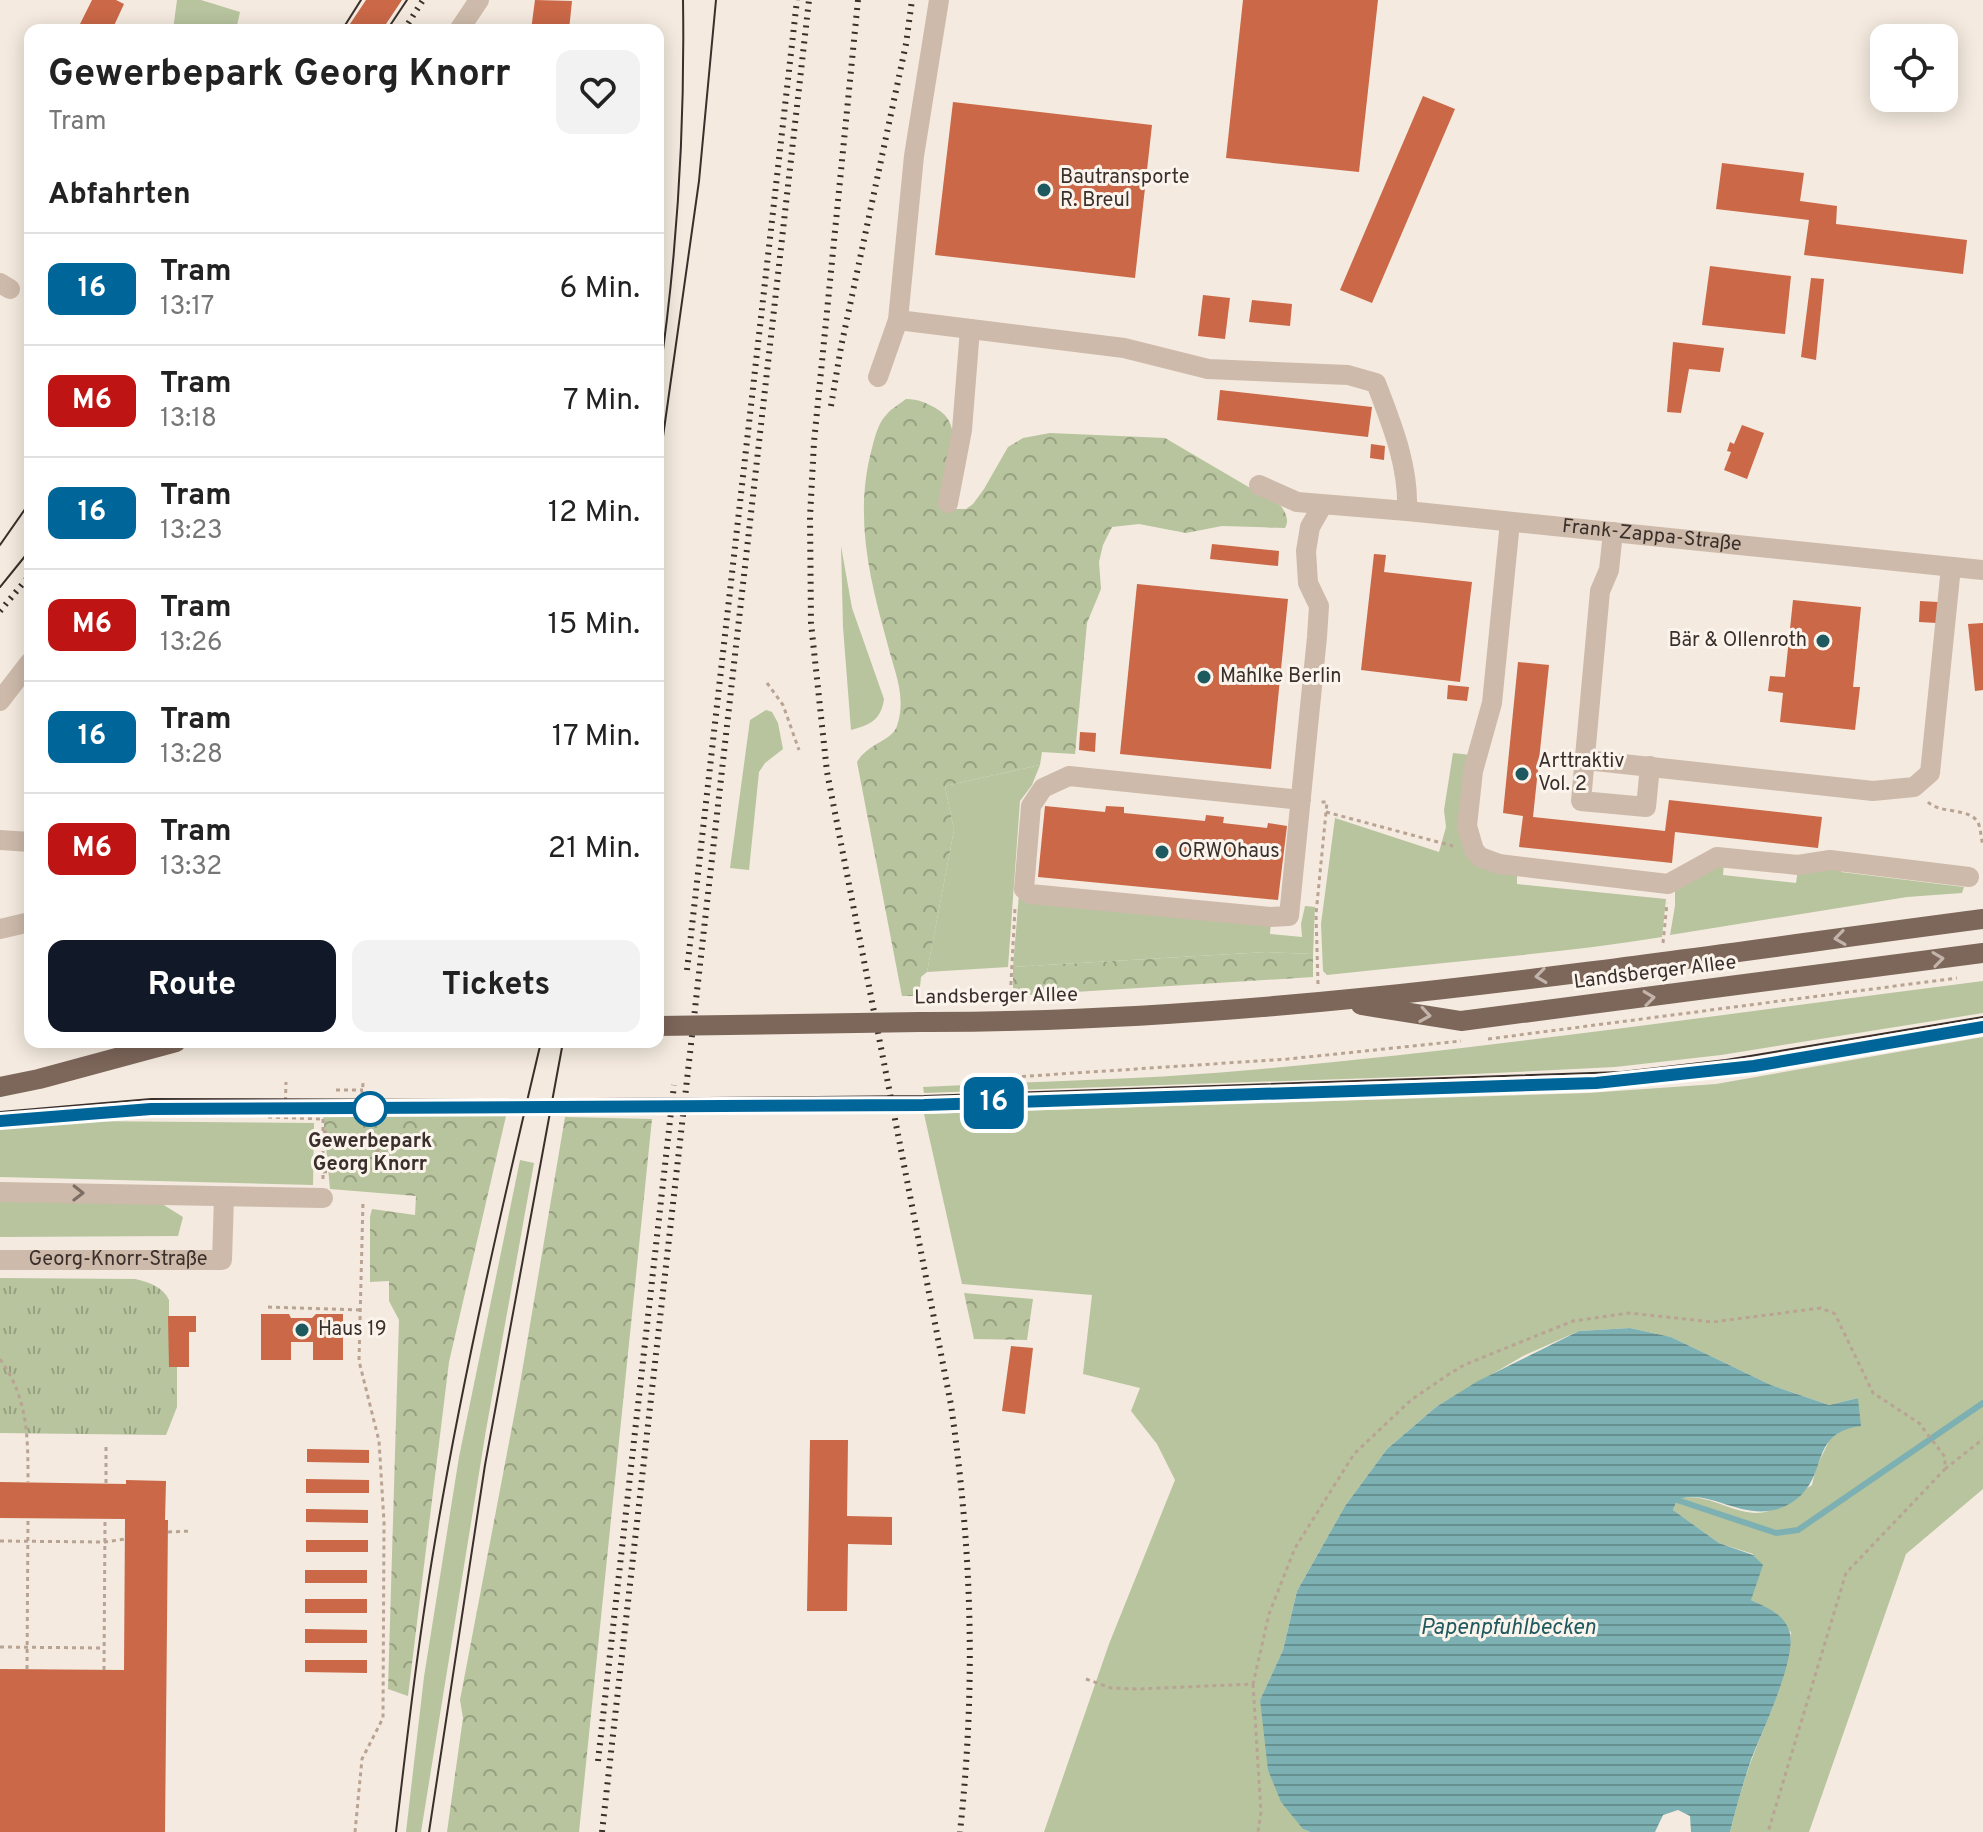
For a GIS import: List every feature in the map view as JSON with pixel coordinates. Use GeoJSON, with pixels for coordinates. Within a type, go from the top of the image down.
{"type":"FeatureCollection","features":[{"type":"Feature","properties":{"kind":"main road","name":"Landsberger Allee"},"geometry":{"type":"LineString","coordinates":[[664,1026],[1120,1019],[1435,990],[1983,919]]}},
{"type":"Feature","properties":{"kind":"main road","name":"Landsberger Allee"},"geometry":{"type":"LineString","coordinates":[[1333,1000],[1461,1021],[1983,953]]}},
{"type":"Feature","properties":{"kind":"main road"},"geometry":{"type":"LineString","coordinates":[[0,1087],[154,1048]]}},
{"type":"Feature","properties":{"kind":"street"},"geometry":{"type":"LineString","coordinates":[[463,24],[479,0]]}},
{"type":"Feature","properties":{"kind":"street"},"geometry":{"type":"LineString","coordinates":[[878,377],[898,320],[914,156],[939,0]]}},
{"type":"Feature","properties":{"kind":"street"},"geometry":{"type":"LineString","coordinates":[[898,320],[1124,348],[1208,369],[1348,375],[1376,383],[1398,441],[1407,511]]}},
{"type":"Feature","properties":{"kind":"street"},"geometry":{"type":"LineString","coordinates":[[948,503],[962,430],[970,329]]}},
{"type":"Feature","properties":{"kind":"street","name":"Frank-Zappa-Straße"},"geometry":{"type":"LineString","coordinates":[[1259,485],[1297,502],[1322,506],[1407,511],[1983,570]]}},
{"type":"Feature","properties":{"kind":"street"},"geometry":{"type":"LineString","coordinates":[[1301,800],[1069,776],[1043,788],[1031,806],[1024,889],[1030,894],[1270,917],[1289,916],[1301,800],[1319,606],[1308,583],[1306,551],[1310,527],[1322,506]]}},
{"type":"Feature","properties":{"kind":"street"},"geometry":{"type":"LineString","coordinates":[[1510,522],[1492,703],[1473,771],[1467,826],[1474,850],[1480,857],[1499,864],[1668,884],[1717,857],[1798,865],[1830,860],[1969,877]]}},
{"type":"Feature","properties":{"kind":"street"},"geometry":{"type":"LineString","coordinates":[[1613,532],[1609,570],[1600,591],[1581,801],[1646,807],[1650,766]]}},
{"type":"Feature","properties":{"kind":"street"},"geometry":{"type":"LineString","coordinates":[[1586,760],[1873,791],[1914,787],[1930,773],[1951,567]]}},
{"type":"Feature","properties":{"kind":"street"},"geometry":{"type":"LineString","coordinates":[[0,701],[24,670]]}},
{"type":"Feature","properties":{"kind":"street"},"geometry":{"type":"LineString","coordinates":[[0,840],[24,842]]}},
{"type":"Feature","properties":{"kind":"street"},"geometry":{"type":"LineString","coordinates":[[0,929],[24,923]]}},
{"type":"Feature","properties":{"kind":"street"},"geometry":{"type":"LineString","coordinates":[[0,1192],[323,1198]]}},
{"type":"Feature","properties":{"kind":"street","name":"Georg-Knorr-Straße"},"geometry":{"type":"LineString","coordinates":[[0,1260],[222,1260],[224,1197]]}},
{"type":"Feature","properties":{"kind":"path"},"geometry":{"type":"LineString","coordinates":[[767,683],[783,705],[799,750]]}},
{"type":"Feature","properties":{"kind":"path"},"geometry":{"type":"LineString","coordinates":[[1914,787],[1935,809],[1966,813],[1975,819],[1983,845]]}},
{"type":"Feature","properties":{"kind":"path"},"geometry":{"type":"LineString","coordinates":[[1301,800],[1327,802],[1316,914],[1318,985]]}},
{"type":"Feature","properties":{"kind":"path"},"geometry":{"type":"LineString","coordinates":[[1326,812],[1445,842]]}},
{"type":"Feature","properties":{"kind":"path"},"geometry":{"type":"LineString","coordinates":[[1010,998],[1016,894],[1024,889]]}},
{"type":"Feature","properties":{"kind":"path"},"geometry":{"type":"LineString","coordinates":[[1663,944],[1666,911]]}},
{"type":"Feature","properties":{"kind":"path"},"geometry":{"type":"LineString","coordinates":[[285,1117],[286,1082]]}},
{"type":"Feature","properties":{"kind":"path"},"geometry":{"type":"LineString","coordinates":[[336,1090],[362,1092],[363,1083]]}},
{"type":"Feature","properties":{"kind":"path"},"geometry":{"type":"LineString","coordinates":[[268,1117],[323,1117],[323,1131],[323,1172],[386,1168],[390,1155],[323,1131]]}},
{"type":"Feature","properties":{"kind":"path"},"geometry":{"type":"LineString","coordinates":[[355,1832],[362,1759],[383,1718],[384,1522],[379,1441],[359,1361],[363,1201]]}},
{"type":"Feature","properties":{"kind":"path"},"geometry":{"type":"LineString","coordinates":[[268,1307],[361,1310]]}},
{"type":"Feature","properties":{"kind":"path"},"geometry":{"type":"LineString","coordinates":[[1258,1832],[1261,1812],[1253,1684],[1269,1614],[1295,1548],[1354,1454],[1411,1400],[1464,1365],[1573,1321],[1629,1313],[1713,1322],[1821,1308],[1835,1314],[1873,1393],[1919,1423],[1945,1457],[1945,1469]]}},
{"type":"Feature","properties":{"kind":"path"},"geometry":{"type":"LineString","coordinates":[[0,1359],[14,1380],[26,1414],[28,1482]]}},
{"type":"Feature","properties":{"kind":"path"},"geometry":{"type":"LineString","coordinates":[[1768,1832],[1846,1573],[1945,1469],[1983,1439]]}},
{"type":"Feature","properties":{"kind":"path"},"geometry":{"type":"LineString","coordinates":[[106,1447],[106,1483]]}},
{"type":"Feature","properties":{"kind":"path"},"geometry":{"type":"LineString","coordinates":[[27,1669],[28,1518]]}},
{"type":"Feature","properties":{"kind":"path"},"geometry":{"type":"LineString","coordinates":[[104,1670],[105,1519]]}},
{"type":"Feature","properties":{"kind":"path"},"geometry":{"type":"LineString","coordinates":[[168,1532],[191,1531]]}},
{"type":"Feature","properties":{"kind":"path"},"geometry":{"type":"LineString","coordinates":[[0,1541],[105,1542],[125,1539]]}},
{"type":"Feature","properties":{"kind":"path"},"geometry":{"type":"LineString","coordinates":[[0,1647],[104,1648]]}},
{"type":"Feature","properties":{"kind":"path"},"geometry":{"type":"LineString","coordinates":[[1086,1679],[1111,1688],[1138,1689],[1253,1684]]}},
{"type":"Feature","properties":{"kind":"green space"},"geometry":{"type":"Polygon","coordinates":[[[177,0],[201,0],[240,12],[237,24],[174,24],[177,0]]]}},
{"type":"Feature","properties":{"kind":"green space"},"geometry":{"type":"Polygon","coordinates":[[[906,399],[937,409],[952,428],[951,453],[940,504],[948,509],[966,509],[973,504],[1008,447],[1023,438],[1050,433],[1165,438],[1281,506],[1287,519],[1285,528],[1222,526],[1186,533],[1139,524],[1112,527],[1099,562],[1101,589],[1087,623],[1075,754],[1042,752],[1040,765],[945,786],[954,830],[927,972],[921,977],[919,996],[902,996],[857,762],[867,750],[894,731],[900,715],[898,684],[880,618],[866,546],[864,497],[879,426],[889,412],[906,399]]]}},
{"type":"Feature","properties":{"kind":"green space"},"geometry":{"type":"Polygon","coordinates":[[[841,546],[852,608],[884,699],[874,720],[851,730],[843,627],[841,546]]]}},
{"type":"Feature","properties":{"kind":"green space"},"geometry":{"type":"Polygon","coordinates":[[[766,710],[772,712],[778,723],[783,749],[759,772],[749,870],[730,868],[750,720],[766,710]]]}},
{"type":"Feature","properties":{"kind":"green space"},"geometry":{"type":"Polygon","coordinates":[[[1453,753],[1471,755],[1464,834],[1517,871],[1517,884],[1666,899],[1662,937],[1537,954],[1327,975],[1323,971],[1321,924],[1335,818],[1439,852],[1446,827],[1444,810],[1453,753]]]}},
{"type":"Feature","properties":{"kind":"green space"},"geometry":{"type":"Polygon","coordinates":[[[1040,765],[1032,785],[1020,801],[1008,967],[927,972],[954,830],[945,786],[1040,765]]]}},
{"type":"Feature","properties":{"kind":"green space"},"geometry":{"type":"Polygon","coordinates":[[[1724,862],[1723,875],[1796,883],[1798,869],[1842,865],[1841,872],[1964,887],[1962,893],[1907,897],[1670,935],[1675,884],[1724,862]]]}},
{"type":"Feature","properties":{"kind":"green space"},"geometry":{"type":"Polygon","coordinates":[[[1019,894],[1271,921],[1270,934],[1302,937],[1305,906],[1315,907],[1313,954],[1266,952],[1013,967],[1019,894]]]}},
{"type":"Feature","properties":{"kind":"green space"},"geometry":{"type":"Polygon","coordinates":[[[1266,952],[1313,954],[1313,977],[1013,996],[1013,967],[1266,952]]]}},
{"type":"Feature","properties":{"kind":"green space"},"geometry":{"type":"Polygon","coordinates":[[[1983,981],[1983,1013],[1721,1055],[1615,1067],[924,1093],[923,1087],[1169,1076],[1342,1061],[1983,981]]]}},
{"type":"Feature","properties":{"kind":"green space"},"geometry":{"type":"Polygon","coordinates":[[[1983,1037],[1983,1489],[1906,1554],[1809,1832],[1730,1832],[1746,1777],[1782,1682],[1791,1632],[1751,1600],[1753,1554],[1719,1543],[1673,1510],[1677,1500],[1688,1497],[1757,1513],[1785,1503],[1812,1485],[1816,1468],[1830,1439],[1844,1429],[1858,1398],[1829,1405],[1771,1385],[1671,1337],[1630,1328],[1579,1331],[1523,1356],[1436,1407],[1387,1449],[1345,1506],[1297,1591],[1283,1650],[1260,1700],[1303,1829],[1310,1832],[1044,1832],[1109,1644],[1175,1480],[1157,1444],[1131,1411],[1140,1388],[1083,1374],[1092,1295],[962,1284],[924,1114],[1588,1093],[1716,1084],[1983,1037]]]}},
{"type":"Feature","properties":{"kind":"green space"},"geometry":{"type":"Polygon","coordinates":[[[323,1115],[506,1116],[449,1362],[408,1696],[388,1689],[399,1320],[389,1301],[389,1281],[370,1282],[370,1217],[372,1209],[415,1215],[416,1196],[330,1189],[323,1115]]]}},
{"type":"Feature","properties":{"kind":"green space"},"geometry":{"type":"Polygon","coordinates":[[[565,1117],[652,1119],[579,1832],[447,1832],[463,1718],[460,1700],[519,1390],[565,1117]]]}},
{"type":"Feature","properties":{"kind":"green space"},"geometry":{"type":"Polygon","coordinates":[[[83,1121],[314,1123],[313,1185],[0,1177],[0,1126],[83,1121]]]}},
{"type":"Feature","properties":{"kind":"green space"},"geometry":{"type":"Polygon","coordinates":[[[520,1160],[534,1163],[486,1430],[421,1832],[406,1832],[424,1677],[459,1457],[520,1160]]]}},
{"type":"Feature","properties":{"kind":"green space"},"geometry":{"type":"Polygon","coordinates":[[[0,1199],[159,1202],[183,1217],[178,1236],[0,1237],[0,1199]]]}},
{"type":"Feature","properties":{"kind":"green space"},"geometry":{"type":"Polygon","coordinates":[[[0,1278],[135,1279],[159,1288],[169,1300],[169,1367],[177,1367],[177,1407],[166,1435],[0,1433],[0,1278]]]}},
{"type":"Feature","properties":{"kind":"green space"},"geometry":{"type":"Polygon","coordinates":[[[964,1293],[1033,1299],[1027,1340],[974,1339],[964,1293]]]}},
{"type":"Feature","properties":{"kind":"water","name":"Papenpfuhlbecken"},"geometry":{"type":"Polygon","coordinates":[[[1630,1328],[1671,1337],[1771,1385],[1829,1405],[1858,1398],[1861,1426],[1844,1430],[1832,1438],[1825,1447],[1811,1482],[1791,1503],[1760,1512],[1690,1497],[1677,1500],[1673,1510],[1719,1543],[1753,1555],[1763,1565],[1751,1600],[1778,1615],[1789,1630],[1791,1642],[1784,1675],[1751,1760],[1730,1832],[1691,1832],[1690,1816],[1678,1810],[1663,1815],[1655,1832],[1310,1832],[1303,1829],[1281,1802],[1268,1770],[1260,1700],[1283,1650],[1297,1591],[1345,1506],[1387,1449],[1436,1407],[1478,1381],[1579,1331],[1630,1328]]]}},
{"type":"Feature","properties":{"kind":"building"},"geometry":{"type":"Polygon","coordinates":[[[92,0],[116,0],[124,4],[115,24],[80,24],[92,0]]]}},
{"type":"Feature","properties":{"kind":"building"},"geometry":{"type":"Polygon","coordinates":[[[366,0],[402,0],[386,24],[350,24],[366,0]]]}},
{"type":"Feature","properties":{"kind":"building"},"geometry":{"type":"Polygon","coordinates":[[[535,0],[572,1],[570,24],[532,24],[535,0]]]}},
{"type":"Feature","properties":{"kind":"building"},"geometry":{"type":"Polygon","coordinates":[[[1243,0],[1378,0],[1359,172],[1226,158],[1243,0]]]}},
{"type":"Feature","properties":{"kind":"building"},"geometry":{"type":"Polygon","coordinates":[[[1423,96],[1455,109],[1372,303],[1340,290],[1423,96]]]}},
{"type":"Feature","properties":{"kind":"building","name":"Bautransporte R. Breul"},"geometry":{"type":"Polygon","coordinates":[[[953,102],[1152,125],[1135,278],[935,255],[953,102]]]}},
{"type":"Feature","properties":{"kind":"building"},"geometry":{"type":"Polygon","coordinates":[[[1722,163],[1804,173],[1800,201],[1837,206],[1836,224],[1967,240],[1963,274],[1804,255],[1809,220],[1716,209],[1722,163]]]}},
{"type":"Feature","properties":{"kind":"building"},"geometry":{"type":"Polygon","coordinates":[[[1710,266],[1791,276],[1785,334],[1702,325],[1710,266]]]}},
{"type":"Feature","properties":{"kind":"building"},"geometry":{"type":"Polygon","coordinates":[[[1811,278],[1824,279],[1816,360],[1801,357],[1811,278]]]}},
{"type":"Feature","properties":{"kind":"building"},"geometry":{"type":"Polygon","coordinates":[[[1203,295],[1230,298],[1225,339],[1198,336],[1203,295]]]}},
{"type":"Feature","properties":{"kind":"building"},"geometry":{"type":"Polygon","coordinates":[[[1252,300],[1292,304],[1290,326],[1249,322],[1252,300]]]}},
{"type":"Feature","properties":{"kind":"building"},"geometry":{"type":"Polygon","coordinates":[[[1673,342],[1724,348],[1720,372],[1689,369],[1681,413],[1667,412],[1673,342]]]}},
{"type":"Feature","properties":{"kind":"building"},"geometry":{"type":"Polygon","coordinates":[[[1220,390],[1372,407],[1368,437],[1217,420],[1220,390]]]}},
{"type":"Feature","properties":{"kind":"building"},"geometry":{"type":"Polygon","coordinates":[[[1742,425],[1764,433],[1747,479],[1724,470],[1731,452],[1727,451],[1730,442],[1734,444],[1742,425]]]}},
{"type":"Feature","properties":{"kind":"building"},"geometry":{"type":"Polygon","coordinates":[[[1371,444],[1385,446],[1384,460],[1370,458],[1371,444]]]}},
{"type":"Feature","properties":{"kind":"building"},"geometry":{"type":"Polygon","coordinates":[[[1212,544],[1279,551],[1278,566],[1210,559],[1212,544]]]}},
{"type":"Feature","properties":{"kind":"building"},"geometry":{"type":"Polygon","coordinates":[[[1374,554],[1386,555],[1384,572],[1472,582],[1460,682],[1361,670],[1374,554]]]}},
{"type":"Feature","properties":{"kind":"building","name":"Mahlke Berlin"},"geometry":{"type":"Polygon","coordinates":[[[1137,584],[1288,599],[1271,769],[1120,754],[1137,584]]]}},
{"type":"Feature","properties":{"kind":"building","name":"Bär & Ollenroth"},"geometry":{"type":"Polygon","coordinates":[[[1793,600],[1861,607],[1853,687],[1860,687],[1855,730],[1780,722],[1783,693],[1768,691],[1770,676],[1785,677],[1793,600]]]}},
{"type":"Feature","properties":{"kind":"building"},"geometry":{"type":"Polygon","coordinates":[[[1920,601],[1938,602],[1937,623],[1919,622],[1920,601]]]}},
{"type":"Feature","properties":{"kind":"building"},"geometry":{"type":"Polygon","coordinates":[[[1983,623],[1983,690],[1975,691],[1968,624],[1983,623]]]}},
{"type":"Feature","properties":{"kind":"building"},"geometry":{"type":"Polygon","coordinates":[[[1518,662],[1549,665],[1533,817],[1665,831],[1669,800],[1822,817],[1818,848],[1675,832],[1672,863],[1519,847],[1523,816],[1503,813],[1518,662]]]}},
{"type":"Feature","properties":{"kind":"building"},"geometry":{"type":"Polygon","coordinates":[[[1448,685],[1469,687],[1467,701],[1447,699],[1448,685]]]}},
{"type":"Feature","properties":{"kind":"building"},"geometry":{"type":"Polygon","coordinates":[[[1080,732],[1096,733],[1095,752],[1079,750],[1080,732]]]}},
{"type":"Feature","properties":{"kind":"building","name":"ORWOhaus"},"geometry":{"type":"Polygon","coordinates":[[[1045,806],[1105,812],[1106,806],[1124,807],[1124,813],[1205,821],[1206,815],[1224,817],[1223,823],[1267,828],[1268,823],[1287,826],[1278,900],[1038,877],[1045,806]]]}},
{"type":"Feature","properties":{"kind":"building","name":"Haus 19"},"geometry":{"type":"Polygon","coordinates":[[[261,1314],[312,1318],[316,1314],[343,1314],[343,1360],[313,1360],[313,1342],[291,1342],[291,1360],[261,1360],[261,1314]]]}},
{"type":"Feature","properties":{"kind":"building"},"geometry":{"type":"Polygon","coordinates":[[[168,1316],[196,1316],[196,1332],[189,1332],[189,1367],[169,1367],[168,1316]]]}},
{"type":"Feature","properties":{"kind":"building"},"geometry":{"type":"Polygon","coordinates":[[[1011,1346],[1033,1348],[1025,1414],[1002,1411],[1011,1346]]]}},
{"type":"Feature","properties":{"kind":"building"},"geometry":{"type":"Polygon","coordinates":[[[810,1440],[848,1440],[847,1516],[892,1517],[892,1545],[848,1544],[847,1611],[807,1611],[810,1440]]]}},
{"type":"Feature","properties":{"kind":"building"},"geometry":{"type":"Polygon","coordinates":[[[307,1449],[369,1450],[369,1463],[307,1462],[307,1449]]]}},
{"type":"Feature","properties":{"kind":"building"},"geometry":{"type":"Polygon","coordinates":[[[306,1479],[369,1480],[369,1493],[306,1493],[306,1479]]]}},
{"type":"Feature","properties":{"kind":"building"},"geometry":{"type":"Polygon","coordinates":[[[126,1480],[166,1481],[165,1832],[0,1832],[0,1669],[124,1670],[125,1519],[0,1518],[0,1482],[126,1484],[126,1480]]]}},
{"type":"Feature","properties":{"kind":"building"},"geometry":{"type":"Polygon","coordinates":[[[306,1509],[368,1510],[368,1523],[306,1522],[306,1509]]]}},
{"type":"Feature","properties":{"kind":"building"},"geometry":{"type":"Polygon","coordinates":[[[306,1540],[368,1540],[368,1552],[306,1552],[306,1540]]]}},
{"type":"Feature","properties":{"kind":"building"},"geometry":{"type":"Polygon","coordinates":[[[305,1570],[367,1570],[367,1583],[305,1583],[305,1570]]]}},
{"type":"Feature","properties":{"kind":"building"},"geometry":{"type":"Polygon","coordinates":[[[305,1599],[367,1599],[367,1613],[305,1613],[305,1599]]]}},
{"type":"Feature","properties":{"kind":"building"},"geometry":{"type":"Polygon","coordinates":[[[305,1629],[367,1630],[367,1643],[305,1643],[305,1629]]]}},
{"type":"Feature","properties":{"kind":"building"},"geometry":{"type":"Polygon","coordinates":[[[305,1660],[367,1660],[367,1673],[305,1672],[305,1660]]]}},
{"type":"Feature","properties":{"kind":"waterway"},"geometry":{"type":"LineString","coordinates":[[1677,1500],[1776,1533],[1798,1530],[1983,1403]]}},
{"type":"Feature","properties":{"kind":"tram line"},"geometry":{"type":"LineString","coordinates":[[346,24],[361,0]]}},
{"type":"Feature","properties":{"kind":"tram line"},"geometry":{"type":"LineString","coordinates":[[391,24],[407,0]]}},
{"type":"Feature","properties":{"kind":"tram line"},"geometry":{"type":"LineString","coordinates":[[664,338],[678,193],[683,97],[683,0]]}},
{"type":"Feature","properties":{"kind":"tram line"},"geometry":{"type":"LineString","coordinates":[[664,429],[699,181],[716,0]]}},
{"type":"Feature","properties":{"kind":"tram line"},"geometry":{"type":"LineString","coordinates":[[0,545],[24,511]]}},
{"type":"Feature","properties":{"kind":"tram line"},"geometry":{"type":"LineString","coordinates":[[0,587],[24,557]]}},
{"type":"Feature","properties":{"kind":"tram line"},"geometry":{"type":"LineString","coordinates":[[0,1112],[151,1099],[924,1096],[1622,1072],[1726,1060],[1983,1017]]}},
{"type":"Feature","properties":{"kind":"tram line","name":"16"},"geometry":{"type":"LineString","coordinates":[[0,1121],[151,1109],[924,1105],[1494,1088],[1622,1081],[1754,1066],[1983,1027]]}},
{"type":"Feature","properties":{"kind":"tram line"},"geometry":{"type":"LineString","coordinates":[[396,1832],[420,1639],[449,1463],[486,1282],[540,1048]]}},
{"type":"Feature","properties":{"kind":"tram line"},"geometry":{"type":"LineString","coordinates":[[429,1832],[485,1465],[562,1048]]}},
{"type":"Feature","properties":{"kind":"railway"},"geometry":{"type":"LineString","coordinates":[[408,24],[423,0]]}},
{"type":"Feature","properties":{"kind":"railway"},"geometry":{"type":"LineString","coordinates":[[687,970],[797,0]]}},
{"type":"Feature","properties":{"kind":"railway"},"geometry":{"type":"LineString","coordinates":[[602,1832],[809,0]]}},
{"type":"Feature","properties":{"kind":"railway"},"geometry":{"type":"LineString","coordinates":[[858,0],[814,442],[810,517],[811,623],[827,772],[951,1405],[958,1459],[964,1513],[970,1671],[960,1832]]}},
{"type":"Feature","properties":{"kind":"railway"},"geometry":{"type":"LineString","coordinates":[[831,406],[906,44],[912,0]]}},
{"type":"Feature","properties":{"kind":"railway"},"geometry":{"type":"LineString","coordinates":[[0,611],[24,582]]}},
{"type":"Feature","properties":{"kind":"railway"},"geometry":{"type":"LineString","coordinates":[[598,1761],[674,1085]]}},
{"type":"Feature","properties":{"kind":"place","name":"Bautransporte R. Breul"},"geometry":{"type":"Point","coordinates":[1044,190]}},
{"type":"Feature","properties":{"kind":"place","name":"Bär & Ollenroth"},"geometry":{"type":"Point","coordinates":[1823,641]}},
{"type":"Feature","properties":{"kind":"place","name":"Mahlke Berlin"},"geometry":{"type":"Point","coordinates":[1204,677]}},
{"type":"Feature","properties":{"kind":"place","name":"Arttraktiv Vol. 2"},"geometry":{"type":"Point","coordinates":[1522,774]}},
{"type":"Feature","properties":{"kind":"place","name":"ORWOhaus"},"geometry":{"type":"Point","coordinates":[1162,852]}},
{"type":"Feature","properties":{"kind":"place","name":"Gewerbepark Georg Knorr"},"geometry":{"type":"Point","coordinates":[370,1109]}},
{"type":"Feature","properties":{"kind":"place","name":"Haus 19"},"geometry":{"type":"Point","coordinates":[302,1330]}}]}
